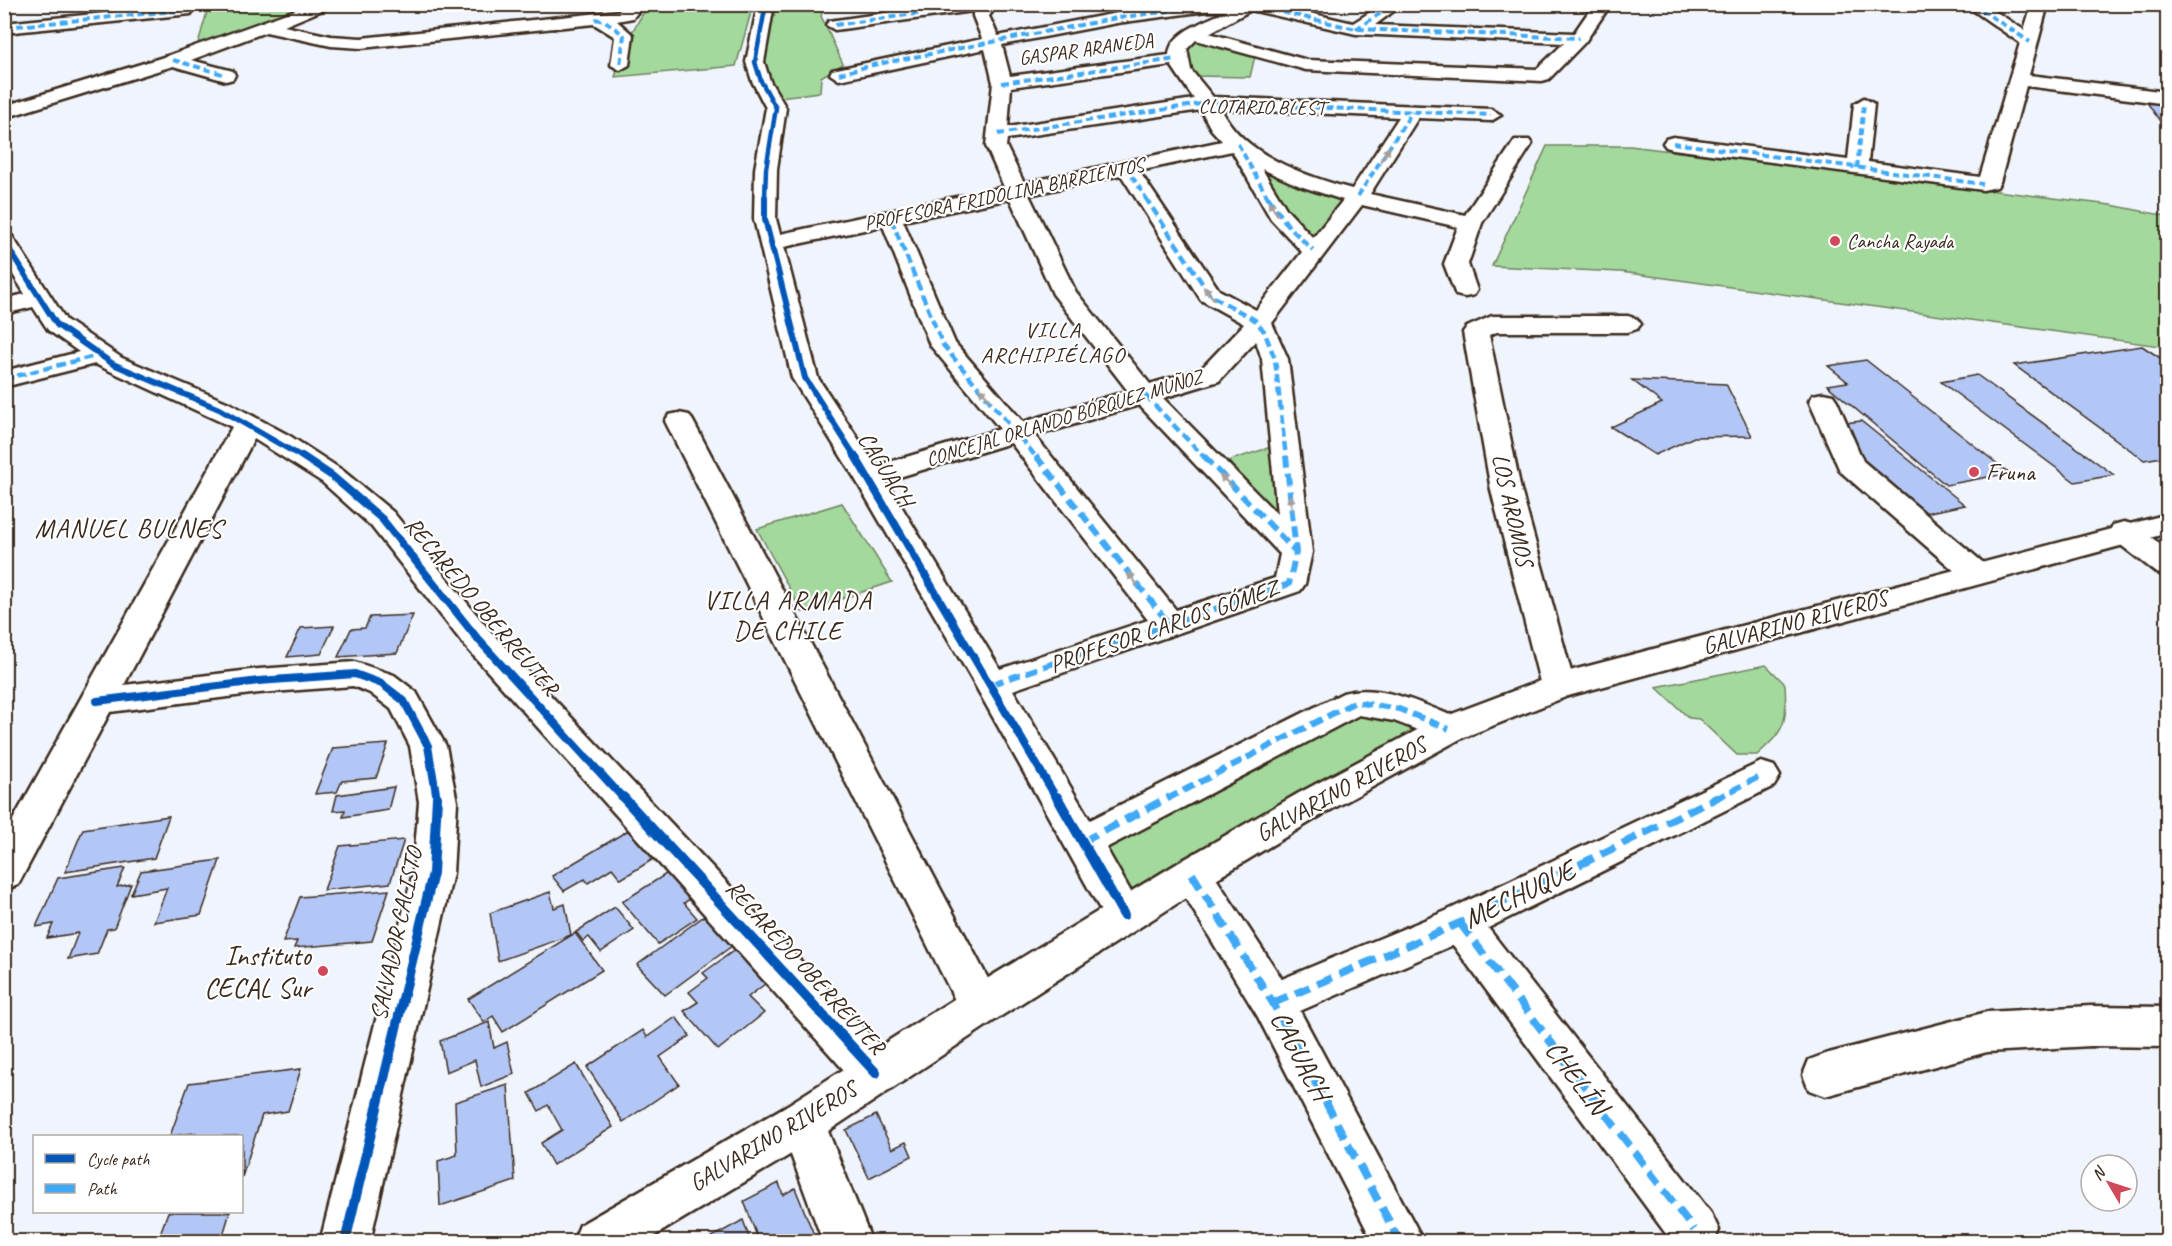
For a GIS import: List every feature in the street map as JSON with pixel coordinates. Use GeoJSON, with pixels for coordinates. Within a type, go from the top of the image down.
{"type":"FeatureCollection","features":[{"type":"Feature","properties":{"kind":"street"},"geometry":{"type":"LineString","coordinates":[[10,33],[33,4]]}},
{"type":"Feature","properties":{"kind":"street"},"geometry":{"type":"LineString","coordinates":[[4,112],[174,60],[329,4]]}},
{"type":"Feature","properties":{"kind":"street"},"geometry":{"type":"LineString","coordinates":[[265,27],[331,41],[361,43],[595,19],[627,14],[636,4]]}},
{"type":"Feature","properties":{"kind":"street","name":"CAGUACH"},"geometry":{"type":"LineString","coordinates":[[766,4],[755,62],[761,81],[776,108],[766,169],[765,219],[805,378],[869,477],[992,684],[1124,915]]}},
{"type":"Feature","properties":{"kind":"street"},"geometry":{"type":"LineString","coordinates":[[835,25],[909,9],[990,4]]}},
{"type":"Feature","properties":{"kind":"street"},"geometry":{"type":"LineString","coordinates":[[990,4],[982,10],[981,16],[992,41],[1002,83],[996,146],[1065,294],[1145,395],[1296,552]]}},
{"type":"Feature","properties":{"kind":"street"},"geometry":{"type":"LineString","coordinates":[[1356,29],[1395,4]]}},
{"type":"Feature","properties":{"kind":"street"},"geometry":{"type":"LineString","coordinates":[[1592,4],[1603,5]]}},
{"type":"Feature","properties":{"kind":"street"},"geometry":{"type":"LineString","coordinates":[[1972,4],[2030,42]]}},
{"type":"Feature","properties":{"kind":"street"},"geometry":{"type":"LineString","coordinates":[[1673,143],[1983,184],[1992,179],[2040,4]]}},
{"type":"Feature","properties":{"kind":"street"},"geometry":{"type":"LineString","coordinates":[[1251,5],[1193,34],[1178,47],[1176,59],[1186,79],[1208,103],[1223,131],[1238,144],[1286,173],[1358,196],[1471,224]]}},
{"type":"Feature","properties":{"kind":"street"},"geometry":{"type":"LineString","coordinates":[[838,74],[992,41],[1166,11],[1251,5],[1356,29],[1579,38]]}},
{"type":"Feature","properties":{"kind":"street"},"geometry":{"type":"LineString","coordinates":[[1193,34],[1306,65],[1542,75],[1579,38],[1603,5]]}},
{"type":"Feature","properties":{"kind":"street"},"geometry":{"type":"LineString","coordinates":[[10,33],[185,10]]}},
{"type":"Feature","properties":{"kind":"street"},"geometry":{"type":"LineString","coordinates":[[595,19],[605,21],[624,35],[620,65]]}},
{"type":"Feature","properties":{"kind":"street","name":"GASPAR ARANEDA"},"geometry":{"type":"LineString","coordinates":[[1002,83],[1176,59]]}},
{"type":"Feature","properties":{"kind":"street"},"geometry":{"type":"LineString","coordinates":[[174,60],[226,75]]}},
{"type":"Feature","properties":{"kind":"street"},"geometry":{"type":"LineString","coordinates":[[2018,79],[2168,98]]}},
{"type":"Feature","properties":{"kind":"street","name":"CLOTARIO BLEST"},"geometry":{"type":"LineString","coordinates":[[998,134],[1208,103],[1491,115]]}},
{"type":"Feature","properties":{"kind":"street"},"geometry":{"type":"LineString","coordinates":[[1857,168],[1864,104]]}},
{"type":"Feature","properties":{"kind":"street","name":"CONCEJAL ORLANDO BÓRQUEZ MUÑOZ"},"geometry":{"type":"LineString","coordinates":[[869,477],[1210,375],[1259,323],[1313,250],[1358,196],[1412,112]]}},
{"type":"Feature","properties":{"kind":"street"},"geometry":{"type":"LineString","coordinates":[[1238,144],[1267,198],[1284,223],[1293,234],[1313,250]]}},
{"type":"Feature","properties":{"kind":"street","name":"PROFESORA FRIDOLINA BARRIENTOS"},"geometry":{"type":"LineString","coordinates":[[770,243],[1238,144]]}},
{"type":"Feature","properties":{"kind":"street"},"geometry":{"type":"LineString","coordinates":[[1464,290],[1456,264],[1471,224],[1522,144]]}},
{"type":"Feature","properties":{"kind":"street"},"geometry":{"type":"LineString","coordinates":[[1126,167],[1209,295],[1224,307],[1259,323]]}},
{"type":"Feature","properties":{"kind":"street"},"geometry":{"type":"LineString","coordinates":[[891,219],[943,345],[1017,432],[1170,625]]}},
{"type":"Feature","properties":{"kind":"street","name":"RECAREDO OBERREUTER"},"geometry":{"type":"LineString","coordinates":[[4,241],[57,325],[99,355],[248,424],[332,476],[382,519],[477,638],[876,1073]]}},
{"type":"Feature","properties":{"kind":"street"},"geometry":{"type":"LineString","coordinates":[[4,307],[38,298]]}},
{"type":"Feature","properties":{"kind":"street","name":"PROFESOR CARLOS GÓMEZ"},"geometry":{"type":"LineString","coordinates":[[992,684],[1288,584],[1296,552],[1275,359],[1259,323]]}},
{"type":"Feature","properties":{"kind":"street","name":"LOS AROMOS"},"geometry":{"type":"LineString","coordinates":[[1558,686],[1506,490],[1476,332],[1492,324],[1628,324]]}},
{"type":"Feature","properties":{"kind":"street"},"geometry":{"type":"LineString","coordinates":[[4,379],[99,355]]}},
{"type":"Feature","properties":{"kind":"street"},"geometry":{"type":"LineString","coordinates":[[1822,401],[1850,465],[1976,573]]}},
{"type":"Feature","properties":{"kind":"street"},"geometry":{"type":"LineString","coordinates":[[679,421],[980,1006]]}},
{"type":"Feature","properties":{"kind":"street"},"geometry":{"type":"LineString","coordinates":[[4,874],[248,424]]}},
{"type":"Feature","properties":{"kind":"street","name":"GALVARINO RIVEROS"},"geometry":{"type":"LineString","coordinates":[[597,1242],[802,1122],[980,1006],[1192,874],[1312,803],[1449,729],[1558,686],[2168,522]]}},
{"type":"Feature","properties":{"kind":"street"},"geometry":{"type":"LineString","coordinates":[[2124,532],[2168,566]]}},
{"type":"Feature","properties":{"kind":"street","name":"SALVADOR CALISTO"},"geometry":{"type":"LineString","coordinates":[[97,701],[260,681],[355,674],[382,684],[404,701],[428,746],[438,802],[434,873],[345,1242]]}},
{"type":"Feature","properties":{"kind":"street"},"geometry":{"type":"LineString","coordinates":[[1082,842],[1355,702],[1399,710],[1449,729]]}},
{"type":"Feature","properties":{"kind":"street","name":"MECHUQUE"},"geometry":{"type":"LineString","coordinates":[[1273,1003],[1460,923],[1761,776]]}},
{"type":"Feature","properties":{"kind":"street","name":"CAGUACH"},"geometry":{"type":"LineString","coordinates":[[1192,874],[1273,1003],[1400,1242]]}},
{"type":"Feature","properties":{"kind":"street","name":"CHELÍN"},"geometry":{"type":"LineString","coordinates":[[1460,923],[1694,1230]]}},
{"type":"Feature","properties":{"kind":"street"},"geometry":{"type":"LineString","coordinates":[[1825,1075],[1987,1032],[2091,1026],[2168,1027]]}},
{"type":"Feature","properties":{"kind":"street"},"geometry":{"type":"LineString","coordinates":[[802,1122],[848,1242]]}},
{"type":"Feature","properties":{"kind":"green space"},"geometry":{"type":"Polygon","coordinates":[[[209,5],[321,5],[197,47],[209,5]]]}},
{"type":"Feature","properties":{"kind":"green space"},"geometry":{"type":"Polygon","coordinates":[[[648,5],[753,5],[736,66],[615,77],[629,37],[648,5]]]}},
{"type":"Feature","properties":{"kind":"green space"},"geometry":{"type":"Polygon","coordinates":[[[766,5],[825,5],[821,16],[843,64],[821,77],[820,92],[771,98],[761,81],[766,5]]]}},
{"type":"Feature","properties":{"kind":"green space"},"geometry":{"type":"Polygon","coordinates":[[[1197,39],[1255,56],[1250,77],[1193,76],[1185,59],[1186,48],[1197,39]]]}},
{"type":"Feature","properties":{"kind":"green space","name":"Cancha Rayada"},"geometry":{"type":"Polygon","coordinates":[[[1547,146],[1630,146],[2111,205],[2167,216],[2167,347],[1621,272],[1492,266],[1547,146]]]}},
{"type":"Feature","properties":{"kind":"green space"},"geometry":{"type":"Polygon","coordinates":[[[1260,165],[1345,198],[1310,238],[1294,223],[1275,195],[1260,165]]]}},
{"type":"Feature","properties":{"kind":"green space"},"geometry":{"type":"Polygon","coordinates":[[[1277,445],[1285,522],[1228,461],[1277,445]]]}},
{"type":"Feature","properties":{"kind":"green space"},"geometry":{"type":"Polygon","coordinates":[[[842,503],[892,582],[802,612],[757,529],[842,503]]]}},
{"type":"Feature","properties":{"kind":"green space"},"geometry":{"type":"Polygon","coordinates":[[[1766,665],[1785,684],[1786,708],[1783,725],[1779,732],[1757,755],[1737,755],[1699,719],[1689,718],[1656,687],[1766,665]]]}},
{"type":"Feature","properties":{"kind":"green space"},"geometry":{"type":"Polygon","coordinates":[[[1357,711],[1427,729],[1131,899],[1099,847],[1357,711]]]}},
{"type":"Feature","properties":{"kind":"building"},"geometry":{"type":"Polygon","coordinates":[[[2146,101],[2168,103],[2168,122],[2160,121],[2146,101]]]}},
{"type":"Feature","properties":{"kind":"building"},"geometry":{"type":"Polygon","coordinates":[[[2142,346],[2168,363],[2168,456],[2144,460],[2014,365],[2142,346]]]}},
{"type":"Feature","properties":{"kind":"building"},"geometry":{"type":"Polygon","coordinates":[[[1866,360],[2009,473],[1946,485],[1827,385],[1848,382],[1828,366],[1866,360]]]}},
{"type":"Feature","properties":{"kind":"building"},"geometry":{"type":"Polygon","coordinates":[[[1977,375],[2114,475],[2075,482],[1941,382],[1977,375]]]}},
{"type":"Feature","properties":{"kind":"building"},"geometry":{"type":"Polygon","coordinates":[[[1632,380],[1726,384],[1752,436],[1694,437],[1655,455],[1611,427],[1662,403],[1632,380]]]}},
{"type":"Feature","properties":{"kind":"building"},"geometry":{"type":"Polygon","coordinates":[[[1861,421],[1965,505],[1920,514],[1859,462],[1845,423],[1861,421]]]}},
{"type":"Feature","properties":{"kind":"building"},"geometry":{"type":"Polygon","coordinates":[[[413,615],[397,653],[338,657],[351,629],[365,628],[370,617],[413,615]]]}},
{"type":"Feature","properties":{"kind":"building"},"geometry":{"type":"Polygon","coordinates":[[[334,626],[321,654],[287,657],[301,628],[334,626]]]}},
{"type":"Feature","properties":{"kind":"building"},"geometry":{"type":"Polygon","coordinates":[[[388,744],[376,778],[342,781],[337,792],[315,794],[333,748],[388,744]]]}},
{"type":"Feature","properties":{"kind":"building"},"geometry":{"type":"Polygon","coordinates":[[[394,787],[388,810],[343,817],[345,810],[333,811],[337,795],[394,787]]]}},
{"type":"Feature","properties":{"kind":"building"},"geometry":{"type":"Polygon","coordinates":[[[169,816],[154,858],[65,872],[83,829],[169,816]]]}},
{"type":"Feature","properties":{"kind":"building"},"geometry":{"type":"Polygon","coordinates":[[[637,825],[663,853],[621,879],[612,868],[588,883],[585,879],[564,891],[552,876],[637,825]]]}},
{"type":"Feature","properties":{"kind":"building"},"geometry":{"type":"Polygon","coordinates":[[[404,840],[390,883],[324,890],[340,846],[404,840]]]}},
{"type":"Feature","properties":{"kind":"building"},"geometry":{"type":"Polygon","coordinates":[[[220,860],[201,915],[154,922],[167,888],[131,894],[141,871],[220,860]]]}},
{"type":"Feature","properties":{"kind":"building"},"geometry":{"type":"Polygon","coordinates":[[[680,865],[694,896],[684,903],[697,918],[658,944],[622,902],[680,865]]]}},
{"type":"Feature","properties":{"kind":"building"},"geometry":{"type":"Polygon","coordinates":[[[125,868],[117,887],[131,884],[114,928],[107,929],[97,954],[68,959],[78,933],[47,938],[53,924],[36,927],[58,878],[125,868]]]}},
{"type":"Feature","properties":{"kind":"building"},"geometry":{"type":"Polygon","coordinates":[[[389,890],[372,941],[294,948],[297,941],[283,942],[300,897],[389,890]]]}},
{"type":"Feature","properties":{"kind":"building"},"geometry":{"type":"Polygon","coordinates":[[[550,892],[554,908],[565,904],[571,935],[498,961],[490,913],[550,892]]]}},
{"type":"Feature","properties":{"kind":"building"},"geometry":{"type":"Polygon","coordinates":[[[615,907],[634,930],[601,952],[589,937],[583,941],[576,932],[615,907]]]}},
{"type":"Feature","properties":{"kind":"building"},"geometry":{"type":"Polygon","coordinates":[[[711,911],[740,940],[665,995],[637,965],[711,911]]]}},
{"type":"Feature","properties":{"kind":"building"},"geometry":{"type":"Polygon","coordinates":[[[575,933],[602,970],[503,1032],[493,1016],[484,1022],[468,999],[575,933]]]}},
{"type":"Feature","properties":{"kind":"building"},"geometry":{"type":"Polygon","coordinates":[[[747,941],[765,960],[765,984],[748,997],[764,1013],[718,1050],[684,1011],[698,1002],[689,992],[708,978],[703,973],[747,941]]]}},
{"type":"Feature","properties":{"kind":"building"},"geometry":{"type":"Polygon","coordinates":[[[676,1017],[690,1036],[660,1057],[679,1084],[623,1122],[587,1067],[643,1030],[647,1037],[676,1017]]]}},
{"type":"Feature","properties":{"kind":"building"},"geometry":{"type":"Polygon","coordinates":[[[489,1022],[494,1048],[507,1042],[514,1074],[481,1087],[475,1060],[446,1072],[440,1041],[489,1022]]]}},
{"type":"Feature","properties":{"kind":"building"},"geometry":{"type":"Polygon","coordinates":[[[576,1064],[613,1127],[553,1165],[541,1143],[562,1130],[548,1105],[539,1111],[529,1093],[576,1064]]]}},
{"type":"Feature","properties":{"kind":"building"},"geometry":{"type":"Polygon","coordinates":[[[301,1069],[288,1111],[262,1115],[243,1174],[243,1135],[195,1135],[196,1133],[170,1135],[189,1083],[301,1069]]]}},
{"type":"Feature","properties":{"kind":"building"},"geometry":{"type":"Polygon","coordinates":[[[508,1085],[515,1181],[440,1206],[438,1161],[457,1155],[455,1102],[508,1085]]]}},
{"type":"Feature","properties":{"kind":"building"},"geometry":{"type":"Polygon","coordinates":[[[876,1115],[892,1149],[906,1142],[912,1156],[869,1178],[846,1130],[876,1115]]]}},
{"type":"Feature","properties":{"kind":"building"},"geometry":{"type":"Polygon","coordinates":[[[779,1183],[783,1195],[795,1188],[817,1242],[759,1242],[744,1201],[779,1183]]]}},
{"type":"Feature","properties":{"kind":"building"},"geometry":{"type":"Polygon","coordinates":[[[168,1213],[230,1213],[221,1242],[157,1242],[168,1213]]]}},
{"type":"Feature","properties":{"kind":"building"},"geometry":{"type":"Polygon","coordinates":[[[743,1220],[751,1242],[703,1242],[743,1220]]]}},
{"type":"Feature","properties":{"kind":"marked path"},"geometry":{"type":"LineString","coordinates":[[835,25],[989,4]]}},
{"type":"Feature","properties":{"kind":"marked path"},"geometry":{"type":"LineString","coordinates":[[1356,29],[1395,4]]}},
{"type":"Feature","properties":{"kind":"marked path"},"geometry":{"type":"LineString","coordinates":[[1592,4],[1603,5]]}},
{"type":"Feature","properties":{"kind":"marked path"},"geometry":{"type":"LineString","coordinates":[[1972,4],[2030,42]]}},
{"type":"Feature","properties":{"kind":"marked path"},"geometry":{"type":"LineString","coordinates":[[839,74],[873,65],[1117,18],[1207,6],[1251,5],[1356,29],[1579,38]]}},
{"type":"Feature","properties":{"kind":"marked path"},"geometry":{"type":"LineString","coordinates":[[17,26],[185,10]]}},
{"type":"Feature","properties":{"kind":"marked path"},"geometry":{"type":"LineString","coordinates":[[595,19],[605,21],[624,35],[620,65]]}},
{"type":"Feature","properties":{"kind":"marked path"},"geometry":{"type":"LineString","coordinates":[[1002,83],[1176,59]]}},
{"type":"Feature","properties":{"kind":"marked path"},"geometry":{"type":"LineString","coordinates":[[173,60],[226,75]]}},
{"type":"Feature","properties":{"kind":"marked path"},"geometry":{"type":"LineString","coordinates":[[998,134],[1208,103],[1491,115]]}},
{"type":"Feature","properties":{"kind":"marked path"},"geometry":{"type":"LineString","coordinates":[[1857,168],[1864,104]]}},
{"type":"Feature","properties":{"kind":"marked path"},"geometry":{"type":"LineString","coordinates":[[1358,196],[1412,112]]}},
{"type":"Feature","properties":{"kind":"marked path"},"geometry":{"type":"LineString","coordinates":[[1673,143],[1983,184]]}},
{"type":"Feature","properties":{"kind":"marked path"},"geometry":{"type":"LineString","coordinates":[[1238,144],[1279,214],[1300,239],[1313,250]]}},
{"type":"Feature","properties":{"kind":"marked path"},"geometry":{"type":"LineString","coordinates":[[992,684],[1289,584],[1296,552],[1275,359],[1268,340],[1262,327],[1255,320],[1222,304],[1210,295],[1126,167]]}},
{"type":"Feature","properties":{"kind":"marked path"},"geometry":{"type":"LineString","coordinates":[[891,219],[943,345],[1017,432],[1170,625]]}},
{"type":"Feature","properties":{"kind":"marked path"},"geometry":{"type":"LineString","coordinates":[[4,379],[99,355]]}},
{"type":"Feature","properties":{"kind":"marked path"},"geometry":{"type":"LineString","coordinates":[[1145,395],[1296,552]]}},
{"type":"Feature","properties":{"kind":"marked path"},"geometry":{"type":"LineString","coordinates":[[1082,842],[1355,702],[1399,709],[1449,729]]}},
{"type":"Feature","properties":{"kind":"marked path"},"geometry":{"type":"LineString","coordinates":[[1273,1003],[1460,923],[1761,776]]}},
{"type":"Feature","properties":{"kind":"marked path"},"geometry":{"type":"LineString","coordinates":[[1192,874],[1273,1003],[1400,1242]]}},
{"type":"Feature","properties":{"kind":"marked path"},"geometry":{"type":"LineString","coordinates":[[1460,923],[1694,1230]]}},
{"type":"Feature","properties":{"kind":"cycle path"},"geometry":{"type":"LineString","coordinates":[[766,4],[755,62],[761,81],[776,108],[766,169],[765,219],[805,378],[869,477],[992,684],[1124,915]]}},
{"type":"Feature","properties":{"kind":"cycle path"},"geometry":{"type":"LineString","coordinates":[[4,241],[57,325],[113,364],[219,409],[280,442],[332,476],[382,519],[477,638],[876,1073]]}},
{"type":"Feature","properties":{"kind":"cycle path"},"geometry":{"type":"LineString","coordinates":[[97,701],[259,681],[355,674],[382,684],[404,701],[428,746],[438,802],[433,873],[345,1242]]}},
{"type":"Feature","properties":{"kind":"place","name":"Cancha Rayada"},"geometry":{"type":"Point","coordinates":[1835,241]}},
{"type":"Feature","properties":{"kind":"place","name":"Fruna"},"geometry":{"type":"Point","coordinates":[1974,472]}},
{"type":"Feature","properties":{"kind":"place","name":"Instituto CECAL Sur"},"geometry":{"type":"Point","coordinates":[323,971]}},
{"type":"Feature","properties":{"kind":"district","name":"VILLA ARCHIPIÉLAGO"},"geometry":{"type":"Point","coordinates":[1053,342]}},
{"type":"Feature","properties":{"kind":"district","name":"MANUEL BULNES"},"geometry":{"type":"Point","coordinates":[129,528]}},
{"type":"Feature","properties":{"kind":"district","name":"VILLA ARMADA DE CHILE"},"geometry":{"type":"Point","coordinates":[788,615]}}]}
